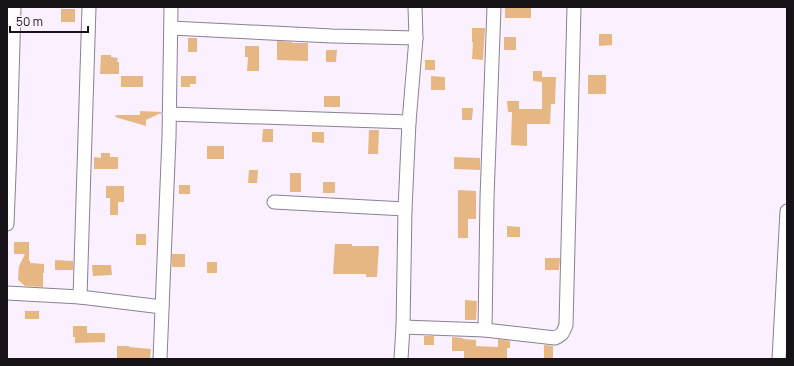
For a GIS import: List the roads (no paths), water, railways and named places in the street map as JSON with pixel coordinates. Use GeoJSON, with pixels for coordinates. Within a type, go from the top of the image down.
{"type":"FeatureCollection","features":[{"type":"Feature","properties":{"kind":"street"},"geometry":{"type":"LineString","coordinates":[[7,224],[14,7]]}},
{"type":"Feature","properties":{"kind":"street"},"geometry":{"type":"LineString","coordinates":[[80,297],[89,7]]}},
{"type":"Feature","properties":{"kind":"street"},"geometry":{"type":"LineString","coordinates":[[160,359],[172,7]]}},
{"type":"Feature","properties":{"kind":"street"},"geometry":{"type":"LineString","coordinates":[[401,359],[403,327],[404,209],[408,122],[416,38],[415,7]]}},
{"type":"Feature","properties":{"kind":"street"},"geometry":{"type":"LineString","coordinates":[[485,330],[487,198],[494,7]]}},
{"type":"Feature","properties":{"kind":"street"},"geometry":{"type":"LineString","coordinates":[[403,327],[485,330],[555,338],[564,332],[566,325],[574,7]]}},
{"type":"Feature","properties":{"kind":"street"},"geometry":{"type":"LineString","coordinates":[[171,28],[332,36],[416,38]]}},
{"type":"Feature","properties":{"kind":"street"},"geometry":{"type":"LineString","coordinates":[[169,114],[408,122]]}},
{"type":"Feature","properties":{"kind":"street"},"geometry":{"type":"LineString","coordinates":[[274,202],[404,209]]}},
{"type":"Feature","properties":{"kind":"street"},"geometry":{"type":"LineString","coordinates":[[779,359],[787,211]]}},
{"type":"Feature","properties":{"kind":"street"},"geometry":{"type":"LineString","coordinates":[[7,293],[80,297],[162,307]]}}]}
